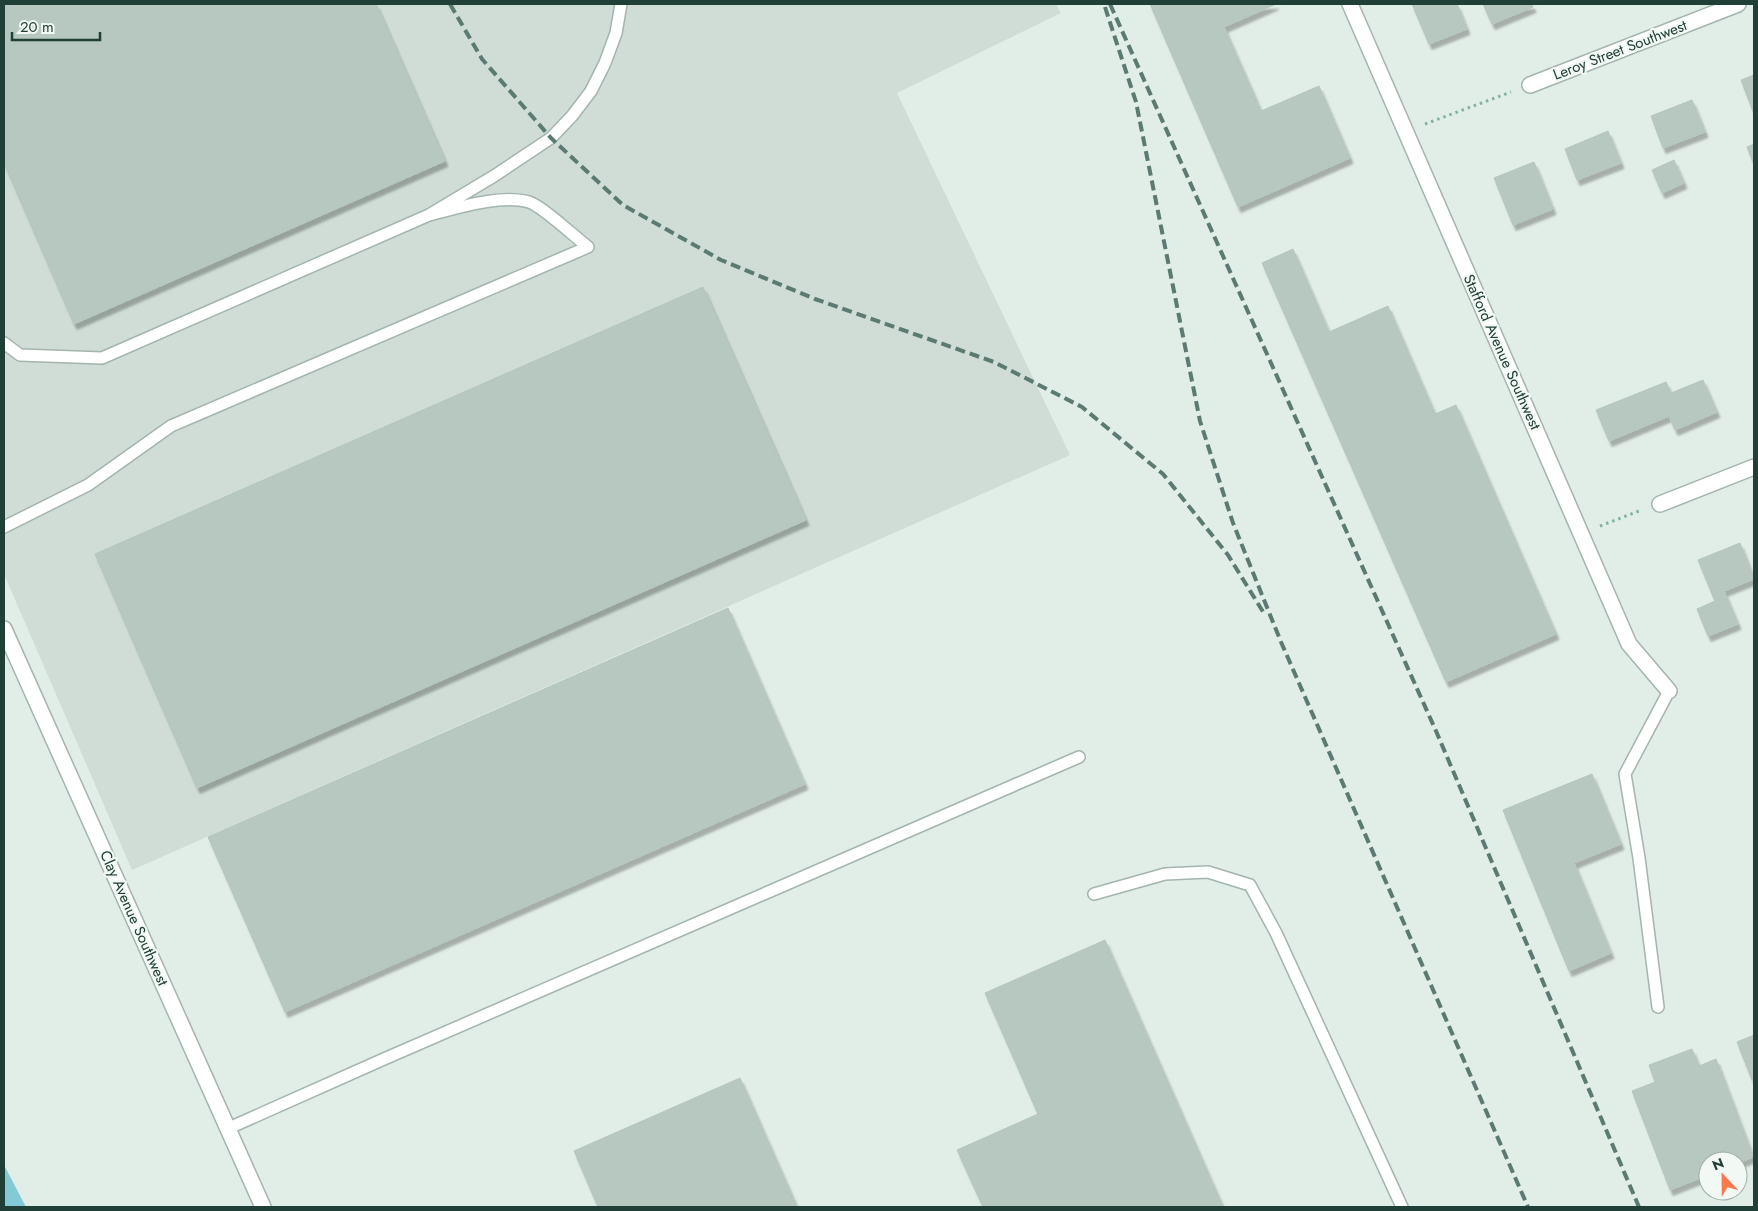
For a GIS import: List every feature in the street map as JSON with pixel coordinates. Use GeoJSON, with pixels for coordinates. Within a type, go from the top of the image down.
{"type":"FeatureCollection","features":[{"type":"Feature","properties":{"kind":"street","name":"Stafford Avenue Southwest"},"geometry":{"type":"LineString","coordinates":[[1350,4],[1629,644],[1669,691]]}},
{"type":"Feature","properties":{"kind":"street","name":"Leroy Street Southwest"},"geometry":{"type":"LineString","coordinates":[[1530,85],[1738,4]]}},
{"type":"Feature","properties":{"kind":"street"},"geometry":{"type":"LineString","coordinates":[[1660,504],[1754,467]]}},
{"type":"Feature","properties":{"kind":"street","name":"Clay Avenue Southwest"},"geometry":{"type":"LineString","coordinates":[[4,628],[230,1128],[263,1207]]}},
{"type":"Feature","properties":{"kind":"lane"},"geometry":{"type":"LineString","coordinates":[[4,343],[20,355],[102,358],[429,215],[494,176],[551,138],[572,116],[591,90],[605,63],[616,33],[621,4]]}},
{"type":"Feature","properties":{"kind":"lane"},"geometry":{"type":"LineString","coordinates":[[4,528],[88,485],[171,426],[588,247],[531,202],[512,200],[470,205],[429,215]]}},
{"type":"Feature","properties":{"kind":"lane"},"geometry":{"type":"LineString","coordinates":[[1658,1007],[1639,858],[1625,774],[1669,691]]}},
{"type":"Feature","properties":{"kind":"lane"},"geometry":{"type":"LineString","coordinates":[[230,1128],[1079,757]]}},
{"type":"Feature","properties":{"kind":"lane"},"geometry":{"type":"LineString","coordinates":[[1094,894],[1166,874],[1208,872],[1250,885],[1276,933],[1402,1207]]}},
{"type":"Feature","properties":{"kind":"path"},"geometry":{"type":"LineString","coordinates":[[1406,131],[1530,85]]}},
{"type":"Feature","properties":{"kind":"path"},"geometry":{"type":"LineString","coordinates":[[1581,532],[1660,504]]}},
{"type":"Feature","properties":{"kind":"shaded area"},"geometry":{"type":"Polygon","coordinates":[[[4,4],[1056,4],[1061,13],[897,93],[1070,455],[132,870],[4,574],[4,4]]]}},
{"type":"Feature","properties":{"kind":"water"},"geometry":{"type":"Polygon","coordinates":[[[4,1165],[26,1207],[4,1207],[4,1165]]]}},
{"type":"Feature","properties":{"kind":"building"},"geometry":{"type":"Polygon","coordinates":[[[4,4],[376,4],[445,161],[74,324],[4,163],[4,4]]]}},
{"type":"Feature","properties":{"kind":"building"},"geometry":{"type":"Polygon","coordinates":[[[1150,4],[1276,4],[1224,27],[1261,111],[1319,86],[1350,158],[1238,207],[1150,4]]]}},
{"type":"Feature","properties":{"kind":"building"},"geometry":{"type":"Polygon","coordinates":[[[1412,4],[1457,4],[1467,29],[1429,44],[1412,4]]]}},
{"type":"Feature","properties":{"kind":"building"},"geometry":{"type":"Polygon","coordinates":[[[1483,4],[1532,4],[1533,7],[1492,24],[1483,4]]]}},
{"type":"Feature","properties":{"kind":"building"},"geometry":{"type":"Polygon","coordinates":[[[1754,75],[1754,114],[1741,80],[1754,75]]]}},
{"type":"Feature","properties":{"kind":"building"},"geometry":{"type":"Polygon","coordinates":[[[1692,100],[1705,132],[1663,148],[1651,116],[1692,100]]]}},
{"type":"Feature","properties":{"kind":"building"},"geometry":{"type":"Polygon","coordinates":[[[1608,131],[1621,163],[1577,180],[1565,149],[1608,131]]]}},
{"type":"Feature","properties":{"kind":"building"},"geometry":{"type":"Polygon","coordinates":[[[1754,144],[1754,165],[1747,147],[1754,144]]]}},
{"type":"Feature","properties":{"kind":"building"},"geometry":{"type":"Polygon","coordinates":[[[1674,160],[1684,183],[1662,193],[1652,170],[1674,160]]]}},
{"type":"Feature","properties":{"kind":"building"},"geometry":{"type":"Polygon","coordinates":[[[1534,162],[1553,209],[1513,225],[1494,178],[1534,162]]]}},
{"type":"Feature","properties":{"kind":"building"},"geometry":{"type":"Polygon","coordinates":[[[1293,249],[1329,332],[1388,306],[1435,414],[1456,405],[1556,634],[1446,682],[1262,263],[1293,249]]]}},
{"type":"Feature","properties":{"kind":"building"},"geometry":{"type":"Polygon","coordinates":[[[703,287],[806,520],[197,788],[95,554],[703,287]]]}},
{"type":"Feature","properties":{"kind":"building"},"geometry":{"type":"Polygon","coordinates":[[[1703,380],[1717,412],[1675,430],[1669,416],[1609,441],[1596,410],[1666,382],[1671,393],[1703,380]]]}},
{"type":"Feature","properties":{"kind":"building"},"geometry":{"type":"Polygon","coordinates":[[[1740,543],[1754,579],[1724,591],[1738,624],[1708,636],[1697,609],[1715,601],[1698,560],[1740,543]]]}},
{"type":"Feature","properties":{"kind":"building"},"geometry":{"type":"Polygon","coordinates":[[[728,608],[805,784],[285,1012],[208,837],[728,608]]]}},
{"type":"Feature","properties":{"kind":"building"},"geometry":{"type":"Polygon","coordinates":[[[1592,774],[1621,844],[1574,863],[1611,953],[1569,971],[1503,810],[1592,774]]]}},
{"type":"Feature","properties":{"kind":"building"},"geometry":{"type":"Polygon","coordinates":[[[1105,940],[1223,1207],[983,1207],[957,1150],[1038,1114],[985,993],[1105,940]]]}},
{"type":"Feature","properties":{"kind":"building"},"geometry":{"type":"Polygon","coordinates":[[[1754,1035],[1754,1079],[1752,1080],[1737,1042],[1754,1035]]]}},
{"type":"Feature","properties":{"kind":"building"},"geometry":{"type":"Polygon","coordinates":[[[1692,1049],[1699,1066],[1716,1059],[1753,1157],[1748,1159],[1748,1151],[1698,1151],[1698,1179],[1670,1190],[1632,1091],[1655,1082],[1649,1065],[1692,1049]]]}},
{"type":"Feature","properties":{"kind":"building"},"geometry":{"type":"Polygon","coordinates":[[[740,1078],[797,1207],[598,1207],[574,1151],[740,1078]]]}},
{"type":"Feature","properties":{"kind":"railway"},"geometry":{"type":"LineString","coordinates":[[450,4],[482,59],[551,138],[623,205],[721,260],[815,299],[994,362],[1082,407],[1163,474],[1228,555],[1265,615]]}},
{"type":"Feature","properties":{"kind":"railway"},"geometry":{"type":"LineString","coordinates":[[1110,4],[1436,731],[1639,1207]]}},
{"type":"Feature","properties":{"kind":"railway"},"geometry":{"type":"LineString","coordinates":[[1105,7],[1136,102],[1200,421],[1233,523],[1281,642],[1528,1207]]}}]}
